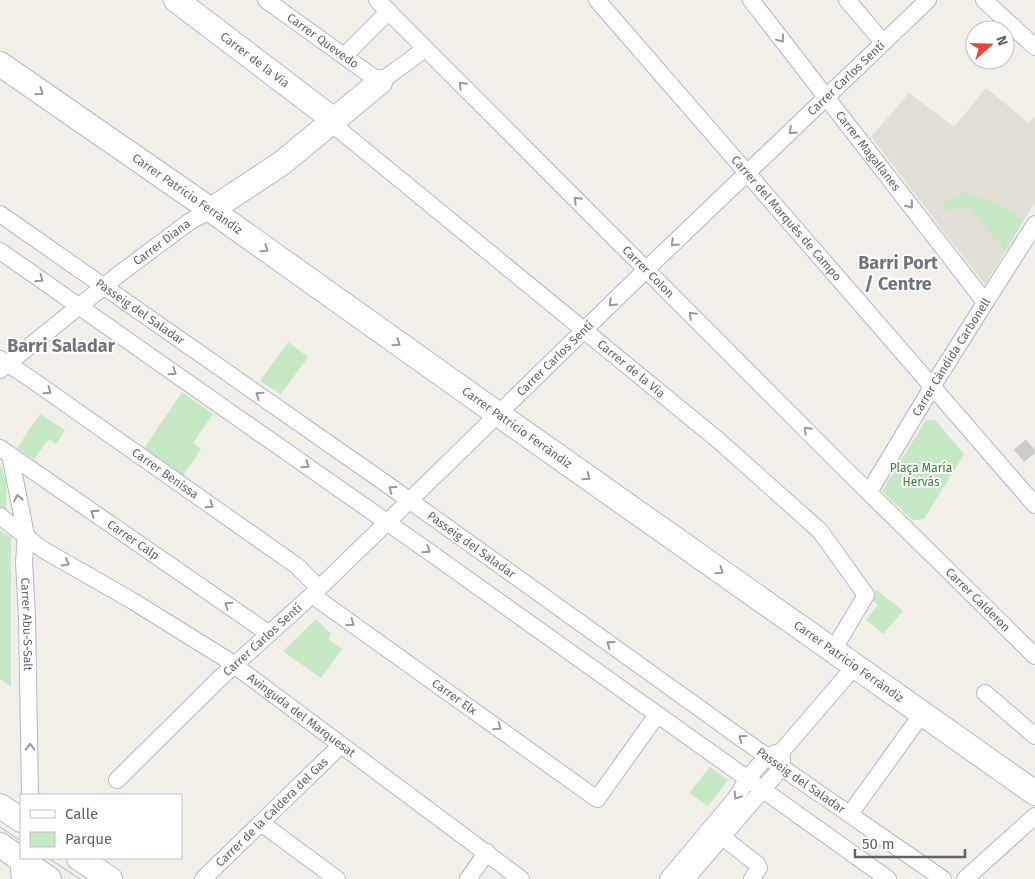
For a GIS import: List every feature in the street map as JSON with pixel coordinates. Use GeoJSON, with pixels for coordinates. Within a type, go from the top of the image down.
{"type":"FeatureCollection","features":[{"type":"Feature","properties":{"kind":"main road","name":"Carrer de la Via"},"geometry":{"type":"LineString","coordinates":[[176,0],[332,122]]}},
{"type":"Feature","properties":{"kind":"main road","name":"Carrer Patricio Ferràndiz"},"geometry":{"type":"LineString","coordinates":[[0,64],[211,210],[1035,793]]}},
{"type":"Feature","properties":{"kind":"main road","name":"Carrer Diana"},"geometry":{"type":"LineString","coordinates":[[211,210],[282,164],[380,82]]}},
{"type":"Feature","properties":{"kind":"main road"},"geometry":{"type":"LineString","coordinates":[[0,806],[20,819]]}},
{"type":"Feature","properties":{"kind":"main road"},"geometry":{"type":"LineString","coordinates":[[80,859],[110,879]]}},
{"type":"Feature","properties":{"kind":"main road"},"geometry":{"type":"LineString","coordinates":[[13,860],[48,879]]}},
{"type":"Feature","properties":{"kind":"street","name":"Carrer Quevedo"},"geometry":{"type":"LineString","coordinates":[[266,0],[380,82]]}},
{"type":"Feature","properties":{"kind":"street","name":"Carrer del Marqués de Campo"},"geometry":{"type":"LineString","coordinates":[[597,0],[1035,505]]}},
{"type":"Feature","properties":{"kind":"street","name":"Carrer Magallanes"},"geometry":{"type":"LineString","coordinates":[[751,0],[985,302]]}},
{"type":"Feature","properties":{"kind":"street"},"geometry":{"type":"LineString","coordinates":[[847,0],[883,42]]}},
{"type":"Feature","properties":{"kind":"street","name":"Carrer Carlos Sentí"},"geometry":{"type":"LineString","coordinates":[[117,780],[234,665],[409,501],[647,269],[928,0]]}},
{"type":"Feature","properties":{"kind":"street"},"geometry":{"type":"LineString","coordinates":[[984,0],[1035,47]]}},
{"type":"Feature","properties":{"kind":"street"},"geometry":{"type":"LineString","coordinates":[[344,56],[383,6]]}},
{"type":"Feature","properties":{"kind":"street","name":"Carrer Colon"},"geometry":{"type":"LineString","coordinates":[[383,6],[647,269],[873,501],[920,542]]}},
{"type":"Feature","properties":{"kind":"street","name":"Carrer Diana"},"geometry":{"type":"LineString","coordinates":[[380,82],[425,49]]}},
{"type":"Feature","properties":{"kind":"street","name":"Carrer de la Via"},"geometry":{"type":"LineString","coordinates":[[332,122],[718,440],[820,532],[866,595],[835,647]]}},
{"type":"Feature","properties":{"kind":"street","name":"Carrer Diana"},"geometry":{"type":"LineString","coordinates":[[3,364],[189,222],[211,210]]}},
{"type":"Feature","properties":{"kind":"street","name":"Passeig del Saladar"},"geometry":{"type":"LineString","coordinates":[[0,214],[777,758],[943,879]]}},
{"type":"Feature","properties":{"kind":"street","name":"Carrer Càndida Carbonell"},"geometry":{"type":"LineString","coordinates":[[873,501],[933,387],[1035,224]]}},
{"type":"Feature","properties":{"kind":"street"},"geometry":{"type":"LineString","coordinates":[[0,251],[387,522],[888,879]]}},
{"type":"Feature","properties":{"kind":"street","name":"Carrer Benissa"},"geometry":{"type":"LineString","coordinates":[[3,364],[297,566],[315,591]]}},
{"type":"Feature","properties":{"kind":"street","name":"Carrer Abu-S-Salt"},"geometry":{"type":"LineString","coordinates":[[5,451],[26,535],[24,562],[27,616],[30,794]]}},
{"type":"Feature","properties":{"kind":"street","name":"Carrer Calp"},"geometry":{"type":"LineString","coordinates":[[5,451],[268,633]]}},
{"type":"Feature","properties":{"kind":"street","name":"Avinguda del Marquesat"},"geometry":{"type":"LineString","coordinates":[[0,516],[42,549],[151,612],[234,665],[521,879]]}},
{"type":"Feature","properties":{"kind":"street","name":"Carrer Calderon"},"geometry":{"type":"LineString","coordinates":[[920,542],[1035,656]]}},
{"type":"Feature","properties":{"kind":"street","name":"Carrer Elx"},"geometry":{"type":"LineString","coordinates":[[315,591],[597,799],[657,715]]}},
{"type":"Feature","properties":{"kind":"street"},"geometry":{"type":"LineString","coordinates":[[668,879],[736,798],[748,778],[777,758],[855,666]]}},
{"type":"Feature","properties":{"kind":"street"},"geometry":{"type":"LineString","coordinates":[[985,693],[1035,736]]}},
{"type":"Feature","properties":{"kind":"street"},"geometry":{"type":"LineString","coordinates":[[855,807],[914,724]]}},
{"type":"Feature","properties":{"kind":"street","name":"Carrer de la Caldera del Gas"},"geometry":{"type":"LineString","coordinates":[[203,879],[341,745]]}},
{"type":"Feature","properties":{"kind":"street"},"geometry":{"type":"LineString","coordinates":[[686,879],[763,789],[777,758]]}},
{"type":"Feature","properties":{"kind":"street"},"geometry":{"type":"LineString","coordinates":[[965,879],[1035,816]]}},
{"type":"Feature","properties":{"kind":"street"},"geometry":{"type":"LineString","coordinates":[[261,823],[337,879]]}},
{"type":"Feature","properties":{"kind":"street"},"geometry":{"type":"LineString","coordinates":[[722,836],[759,868],[752,879]]}},
{"type":"Feature","properties":{"kind":"street"},"geometry":{"type":"LineString","coordinates":[[468,879],[487,852]]}},
{"type":"Feature","properties":{"kind":"shaded area"},"geometry":{"type":"Polygon","coordinates":[[[986,88],[1029,123],[1035,116],[1035,202],[985,285],[871,137],[909,93],[954,127],[986,88]]]}},
{"type":"Feature","properties":{"kind":"green space"},"geometry":{"type":"Polygon","coordinates":[[[967,192],[969,195],[1003,206],[1023,221],[1005,252],[969,205],[964,208],[962,206],[956,210],[953,207],[945,213],[941,204],[967,192]]]}},
{"type":"Feature","properties":{"kind":"green space"},"geometry":{"type":"Polygon","coordinates":[[[288,342],[308,357],[281,394],[260,381],[288,342]]]}},
{"type":"Feature","properties":{"kind":"green space"},"geometry":{"type":"Polygon","coordinates":[[[182,392],[213,414],[193,443],[201,449],[182,477],[143,450],[182,392]]]}},
{"type":"Feature","properties":{"kind":"green space"},"geometry":{"type":"Polygon","coordinates":[[[40,414],[65,430],[56,444],[49,439],[34,459],[17,448],[40,414]]]}},
{"type":"Feature","properties":{"kind":"green space","name":"Plaça María Hervás"},"geometry":{"type":"Polygon","coordinates":[[[926,420],[935,420],[964,454],[924,519],[912,520],[882,491],[926,420]]]}},
{"type":"Feature","properties":{"kind":"green space"},"geometry":{"type":"Polygon","coordinates":[[[0,464],[6,481],[7,514],[0,508],[0,464]]]}},
{"type":"Feature","properties":{"kind":"green space"},"geometry":{"type":"Polygon","coordinates":[[[0,530],[11,537],[11,686],[0,679],[0,530]]]}},
{"type":"Feature","properties":{"kind":"green space"},"geometry":{"type":"Polygon","coordinates":[[[877,590],[903,611],[883,634],[866,620],[878,605],[870,598],[877,590]]]}},
{"type":"Feature","properties":{"kind":"green space"},"geometry":{"type":"Polygon","coordinates":[[[316,619],[331,634],[328,639],[342,649],[321,678],[283,651],[316,619]]]}},
{"type":"Feature","properties":{"kind":"green space"},"geometry":{"type":"Polygon","coordinates":[[[710,767],[728,780],[708,806],[689,793],[710,767]]]}},
{"type":"Feature","properties":{"kind":"tunnel"},"geometry":{"type":"LineString","coordinates":[[1019,456],[1035,442]]}},
{"type":"Feature","properties":{"kind":"tram line"},"geometry":{"type":"LineString","coordinates":[[0,827],[20,840]]}},
{"type":"Feature","properties":{"kind":"tram line"},"geometry":{"type":"LineString","coordinates":[[50,859],[80,879]]}},
{"type":"Feature","properties":{"kind":"district","name":"Barri Port / Centre"},"geometry":{"type":"Point","coordinates":[898,273]}},
{"type":"Feature","properties":{"kind":"district","name":"Barri Saladar"},"geometry":{"type":"Point","coordinates":[61,346]}}]}
